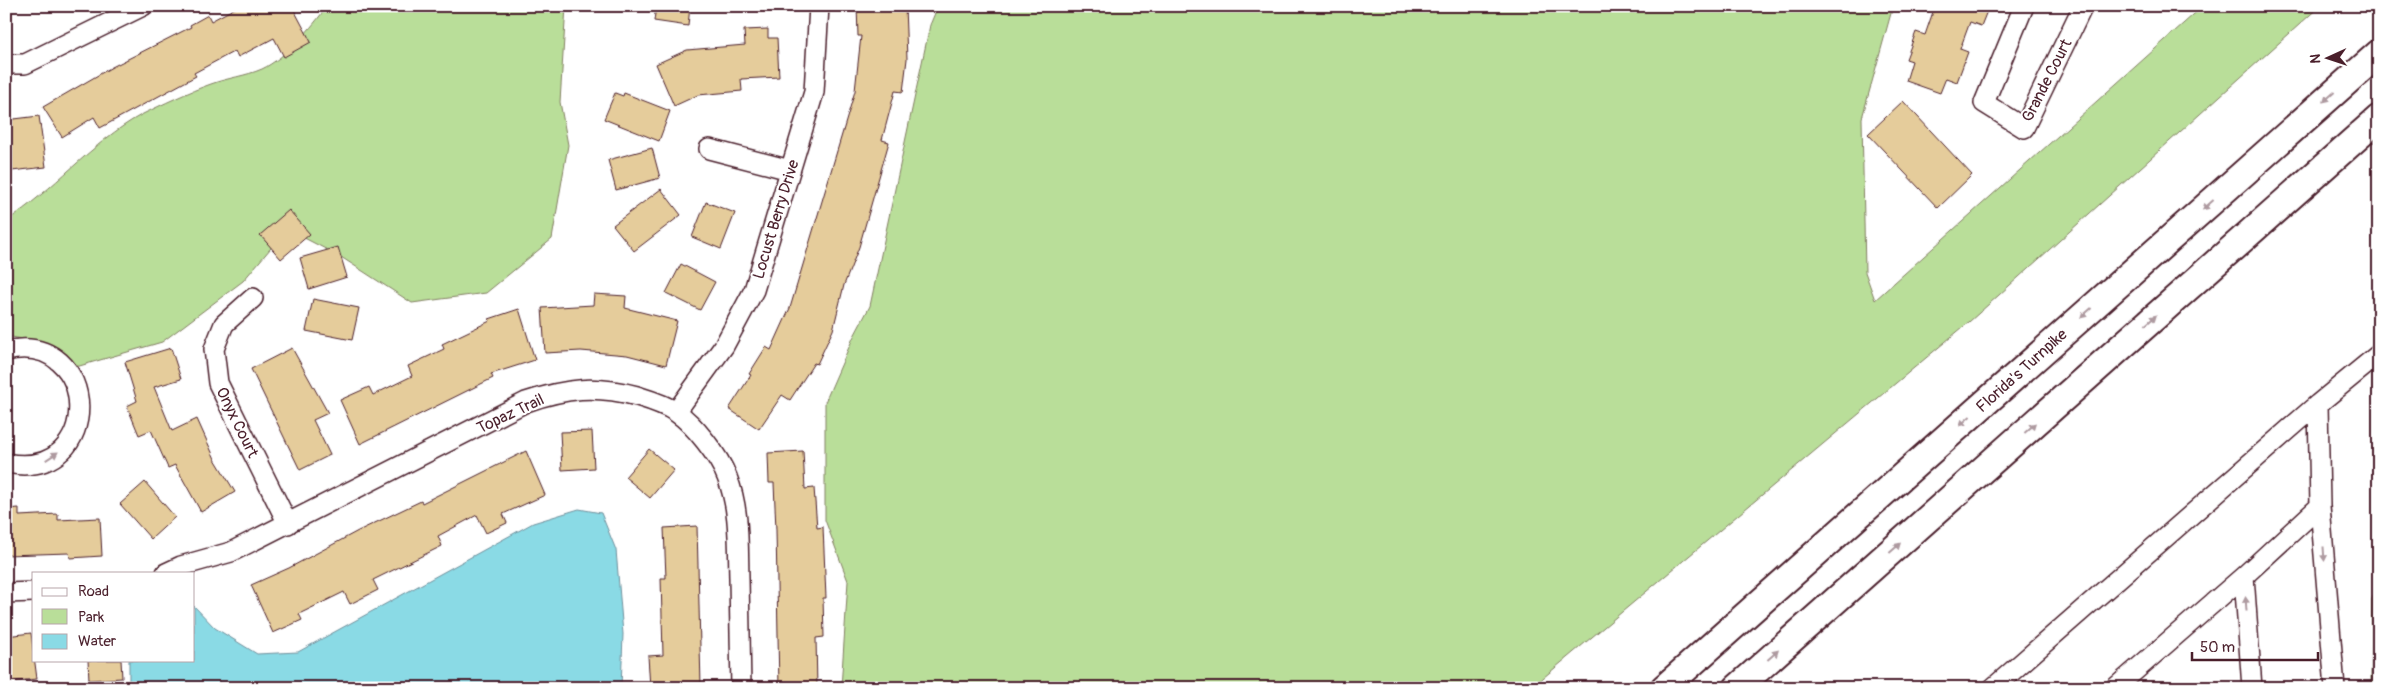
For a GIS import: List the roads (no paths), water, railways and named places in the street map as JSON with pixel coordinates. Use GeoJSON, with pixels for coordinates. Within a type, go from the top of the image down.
{"type":"FeatureCollection","features":[{"type":"Feature","properties":{"kind":"highway","name":"Florida's Turnpike"},"geometry":{"type":"LineString","coordinates":[[1664,688],[2379,53]]}},
{"type":"Feature","properties":{"kind":"highway"},"geometry":{"type":"LineString","coordinates":[[1737,688],[2379,118]]}},
{"type":"Feature","properties":{"kind":"street"},"geometry":{"type":"LineString","coordinates":[[6,64],[25,64],[143,6]]}},
{"type":"Feature","properties":{"kind":"street","name":"Locust Berry Drive"},"geometry":{"type":"LineString","coordinates":[[676,412],[724,346],[754,290],[814,92],[819,6]]}},
{"type":"Feature","properties":{"kind":"street","name":"Grande Court"},"geometry":{"type":"LineString","coordinates":[[2024,6],[1984,103],[2024,128],[2083,6]]}},
{"type":"Feature","properties":{"kind":"street"},"geometry":{"type":"LineString","coordinates":[[709,149],[790,170]]}},
{"type":"Feature","properties":{"kind":"street","name":"Onyx Court"},"geometry":{"type":"LineString","coordinates":[[253,298],[224,324],[214,349],[218,383],[288,524]]}},
{"type":"Feature","properties":{"kind":"street"},"geometry":{"type":"LineString","coordinates":[[6,351],[34,350],[53,357],[66,368],[76,386],[80,405],[78,424],[69,442],[54,456],[39,463],[19,466],[6,463]]}},
{"type":"Feature","properties":{"kind":"street"},"geometry":{"type":"LineString","coordinates":[[1993,688],[2318,404],[2379,354]]}},
{"type":"Feature","properties":{"kind":"street","name":"Topaz Trail"},"geometry":{"type":"LineString","coordinates":[[168,572],[181,566],[231,552],[526,402],[581,388],[603,389],[657,402],[676,412],[697,432],[717,458],[727,476],[734,498],[737,518],[741,688]]}},
{"type":"Feature","properties":{"kind":"street"},"geometry":{"type":"LineString","coordinates":[[2318,404],[2320,506],[2334,688]]}},
{"type":"Feature","properties":{"kind":"street"},"geometry":{"type":"LineString","coordinates":[[2115,688],[2244,576],[2320,506]]}},
{"type":"Feature","properties":{"kind":"street"},"geometry":{"type":"LineString","coordinates":[[2244,576],[2252,688]]}},
{"type":"Feature","properties":{"kind":"street"},"geometry":{"type":"LineString","coordinates":[[6,593],[32,592]]}},
{"type":"Feature","properties":{"kind":"water"},"geometry":{"type":"Polygon","coordinates":[[[579,509],[601,513],[616,550],[623,634],[621,688],[129,688],[129,662],[195,662],[195,607],[215,628],[257,654],[298,652],[533,523],[579,509]]]}}]}
